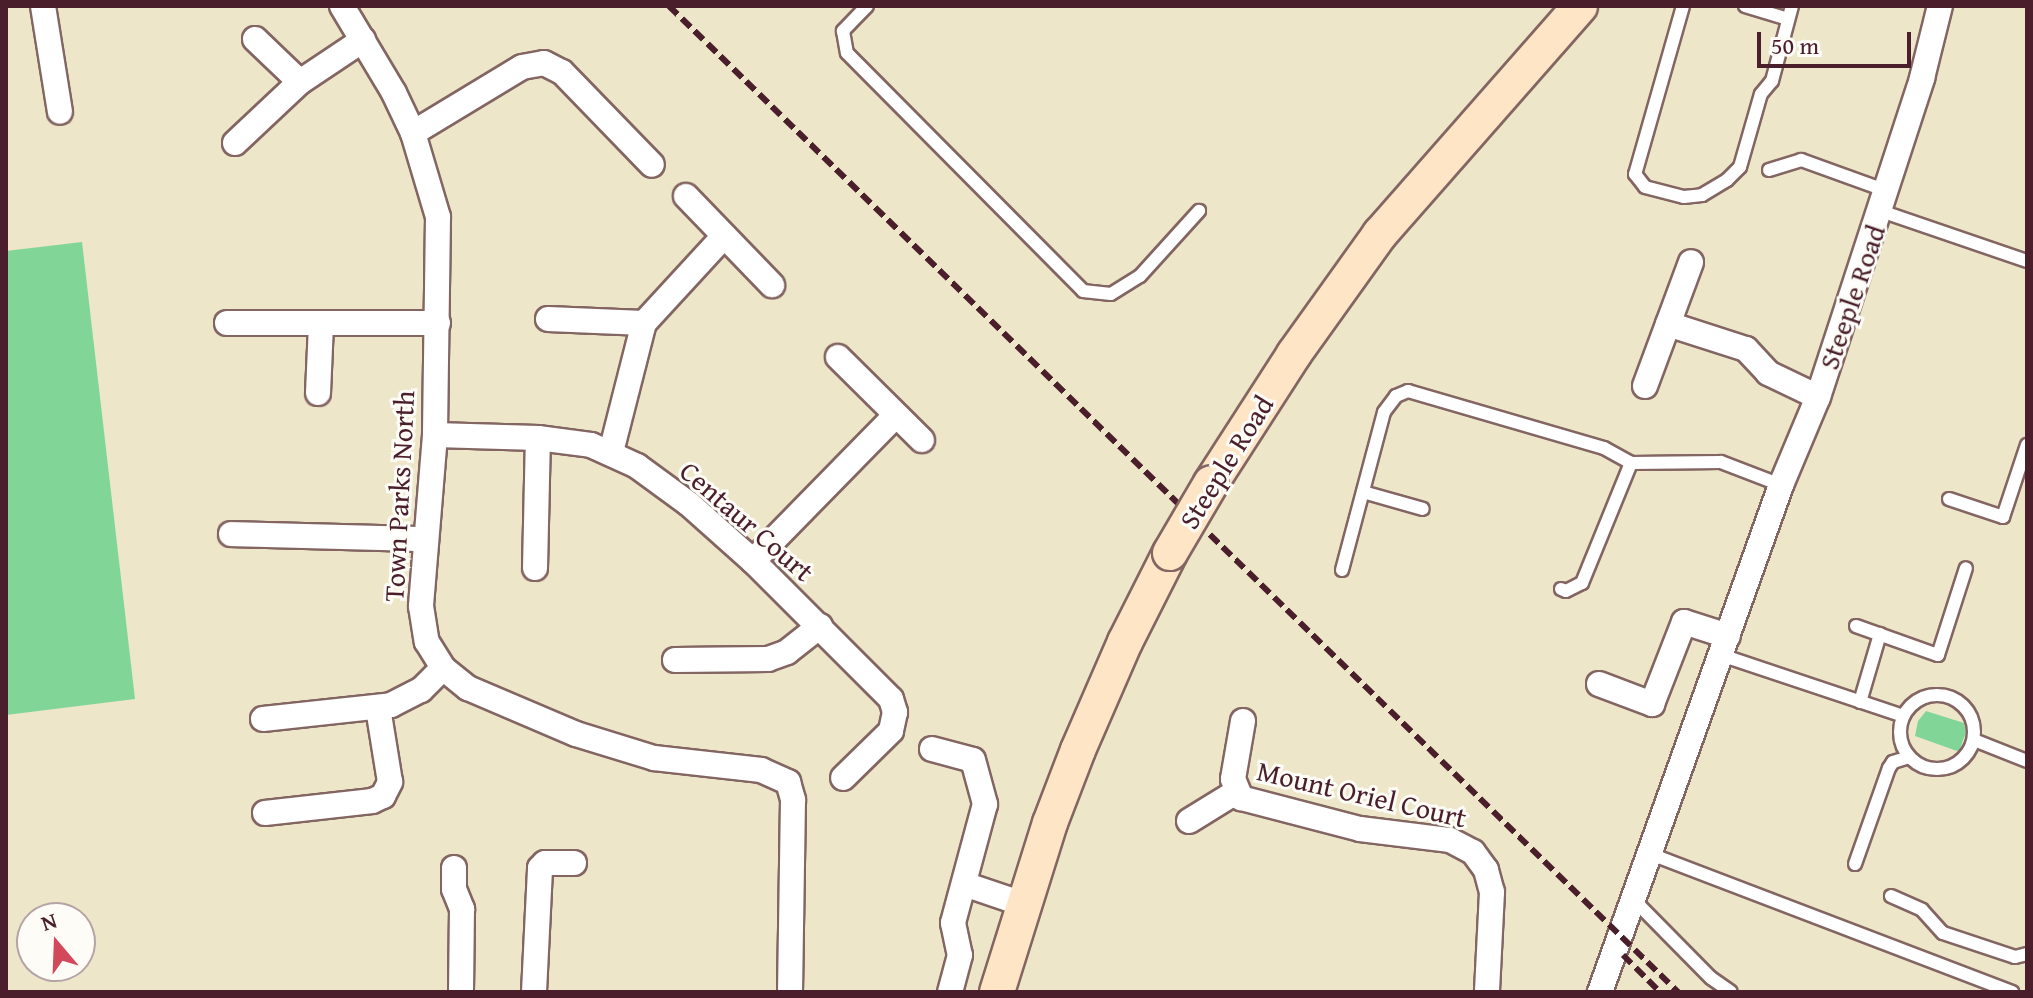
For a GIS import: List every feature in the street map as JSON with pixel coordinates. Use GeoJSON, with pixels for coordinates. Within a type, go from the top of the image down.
{"type":"FeatureCollection","features":[{"type":"Feature","properties":{"kind":"street"},"geometry":{"type":"LineString","coordinates":[[43,6],[60,112]]}},
{"type":"Feature","properties":{"kind":"street","name":"Town Parks North"},"geometry":{"type":"LineString","coordinates":[[342,6],[413,133],[438,217],[435,435],[425,539],[423,623],[427,642],[443,668],[468,688],[492,700],[615,747],[654,758],[761,770],[788,782],[793,800],[790,992]]}},
{"type":"Feature","properties":{"kind":"street","name":"Steeple Road"},"geometry":{"type":"LineString","coordinates":[[997,992],[1023,904],[1078,750],[1170,553],[1211,483],[1294,354],[1380,234],[1580,6]]}},
{"type":"Feature","properties":{"kind":"street","name":"Steeple Road"},"geometry":{"type":"LineString","coordinates":[[1600,992],[1781,485],[1818,397],[1884,201],[1922,78],[1940,6]]}},
{"type":"Feature","properties":{"kind":"street"},"geometry":{"type":"LineString","coordinates":[[255,39],[300,82]]}},
{"type":"Feature","properties":{"kind":"street"},"geometry":{"type":"LineString","coordinates":[[235,143],[300,82],[363,40]]}},
{"type":"Feature","properties":{"kind":"street"},"geometry":{"type":"LineString","coordinates":[[413,133],[522,67],[544,63],[562,72],[652,165]]}},
{"type":"Feature","properties":{"kind":"street"},"geometry":{"type":"LineString","coordinates":[[686,196],[772,285]]}},
{"type":"Feature","properties":{"kind":"street"},"geometry":{"type":"LineString","coordinates":[[611,452],[644,323],[724,236]]}},
{"type":"Feature","properties":{"kind":"street"},"geometry":{"type":"LineString","coordinates":[[1645,386],[1691,262]]}},
{"type":"Feature","properties":{"kind":"street"},"geometry":{"type":"LineString","coordinates":[[548,319],[644,323]]}},
{"type":"Feature","properties":{"kind":"street"},"geometry":{"type":"LineString","coordinates":[[227,323],[438,323]]}},
{"type":"Feature","properties":{"kind":"street"},"geometry":{"type":"LineString","coordinates":[[1668,324],[1746,349],[1768,373],[1818,397]]}},
{"type":"Feature","properties":{"kind":"street"},"geometry":{"type":"LineString","coordinates":[[318,393],[321,325]]}},
{"type":"Feature","properties":{"kind":"street"},"geometry":{"type":"LineString","coordinates":[[838,357],[922,440]]}},
{"type":"Feature","properties":{"kind":"street"},"geometry":{"type":"LineString","coordinates":[[753,561],[896,415]]}},
{"type":"Feature","properties":{"kind":"street","name":"Centaur Court"},"geometry":{"type":"LineString","coordinates":[[435,435],[538,438],[611,452],[689,504],[753,561],[884,689],[895,712],[891,731],[843,778]]}},
{"type":"Feature","properties":{"kind":"street"},"geometry":{"type":"LineString","coordinates":[[535,568],[538,438]]}},
{"type":"Feature","properties":{"kind":"street"},"geometry":{"type":"LineString","coordinates":[[231,534],[425,539]]}},
{"type":"Feature","properties":{"kind":"street"},"geometry":{"type":"LineString","coordinates":[[1599,684],[1652,704],[1684,622],[1725,646]]}},
{"type":"Feature","properties":{"kind":"street"},"geometry":{"type":"LineString","coordinates":[[675,660],[768,659],[787,652],[820,626]]}},
{"type":"Feature","properties":{"kind":"street"},"geometry":{"type":"LineString","coordinates":[[263,719],[378,708],[412,696],[443,668]]}},
{"type":"Feature","properties":{"kind":"street"},"geometry":{"type":"LineString","coordinates":[[265,813],[372,801],[383,796],[390,782],[378,708]]}},
{"type":"Feature","properties":{"kind":"street","name":"Mount Oriel Court"},"geometry":{"type":"LineString","coordinates":[[1243,721],[1234,768],[1236,792],[1248,802],[1360,829],[1450,840],[1473,852],[1486,870],[1492,892],[1487,992]]}},
{"type":"Feature","properties":{"kind":"street"},"geometry":{"type":"LineString","coordinates":[[932,749],[973,760],[985,804],[953,923],[960,955],[950,992]]}},
{"type":"Feature","properties":{"kind":"street","name":"Mount Oriel Court"},"geometry":{"type":"LineString","coordinates":[[1189,821],[1236,792]]}},
{"type":"Feature","properties":{"kind":"street"},"geometry":{"type":"LineString","coordinates":[[534,992],[540,868],[545,863],[574,863]]}},
{"type":"Feature","properties":{"kind":"street"},"geometry":{"type":"LineString","coordinates":[[454,868],[454,889],[462,909],[461,992]]}},
{"type":"Feature","properties":{"kind":"street"},"geometry":{"type":"LineString","coordinates":[[964,884],[1023,904]]}},
{"type":"Feature","properties":{"kind":"lane"},"geometry":{"type":"LineString","coordinates":[[867,6],[843,31],[847,53],[1083,291],[1111,294],[1140,276],[1199,211]]}},
{"type":"Feature","properties":{"kind":"lane"},"geometry":{"type":"LineString","coordinates":[[1683,6],[1635,174],[1645,187],[1684,197],[1702,195],[1727,180],[1740,167],[1761,94],[1772,81],[1790,12],[1745,6]]}},
{"type":"Feature","properties":{"kind":"lane"},"geometry":{"type":"LineString","coordinates":[[1769,170],[1801,160],[1884,201],[2027,261]]}},
{"type":"Feature","properties":{"kind":"lane"},"geometry":{"type":"LineString","coordinates":[[1342,570],[1384,412],[1396,396],[1408,391],[1604,448],[1631,463],[1721,462],[1781,485]]}},
{"type":"Feature","properties":{"kind":"lane"},"geometry":{"type":"LineString","coordinates":[[1949,499],[2003,517],[2027,445]]}},
{"type":"Feature","properties":{"kind":"lane"},"geometry":{"type":"LineString","coordinates":[[1561,589],[1566,591],[1582,583],[1631,463]]}},
{"type":"Feature","properties":{"kind":"lane"},"geometry":{"type":"LineString","coordinates":[[1363,492],[1423,509]]}},
{"type":"Feature","properties":{"kind":"lane"},"geometry":{"type":"LineString","coordinates":[[1856,626],[1938,655],[1966,568]]}},
{"type":"Feature","properties":{"kind":"lane"},"geometry":{"type":"LineString","coordinates":[[1860,702],[1880,634]]}},
{"type":"Feature","properties":{"kind":"lane"},"geometry":{"type":"LineString","coordinates":[[1725,646],[1860,702],[1903,716]]}},
{"type":"Feature","properties":{"kind":"lane"},"geometry":{"type":"LineString","coordinates":[[1926,696],[1952,697],[1970,714],[1974,740],[1962,760],[1941,770],[1918,764],[1909,757],[1899,735],[1903,716],[1914,702],[1926,696]]}},
{"type":"Feature","properties":{"kind":"lane"},"geometry":{"type":"LineString","coordinates":[[1974,740],[2027,761]]}},
{"type":"Feature","properties":{"kind":"lane"},"geometry":{"type":"LineString","coordinates":[[1855,864],[1889,768],[1893,762],[1909,757]]}},
{"type":"Feature","properties":{"kind":"lane"},"geometry":{"type":"LineString","coordinates":[[1648,853],[2012,992]]}},
{"type":"Feature","properties":{"kind":"lane"},"geometry":{"type":"LineString","coordinates":[[1891,896],[1922,910],[1943,933],[2015,957],[2027,954]]}},
{"type":"Feature","properties":{"kind":"lane"},"geometry":{"type":"LineString","coordinates":[[1632,898],[1711,978],[1731,992]]}},
{"type":"Feature","properties":{"kind":"green space"},"geometry":{"type":"Polygon","coordinates":[[[82,242],[135,699],[6,715],[6,251],[82,242]]]}},
{"type":"Feature","properties":{"kind":"green space"},"geometry":{"type":"Polygon","coordinates":[[[1926,711],[1964,723],[1966,732],[1960,749],[1957,751],[1915,736],[1918,721],[1926,711]]]}},
{"type":"Feature","properties":{"kind":"railway"},"geometry":{"type":"LineString","coordinates":[[669,6],[1678,992]]}},
{"type":"Feature","properties":{"kind":"railway"},"geometry":{"type":"LineString","coordinates":[[1623,955],[1660,992]]}}]}
